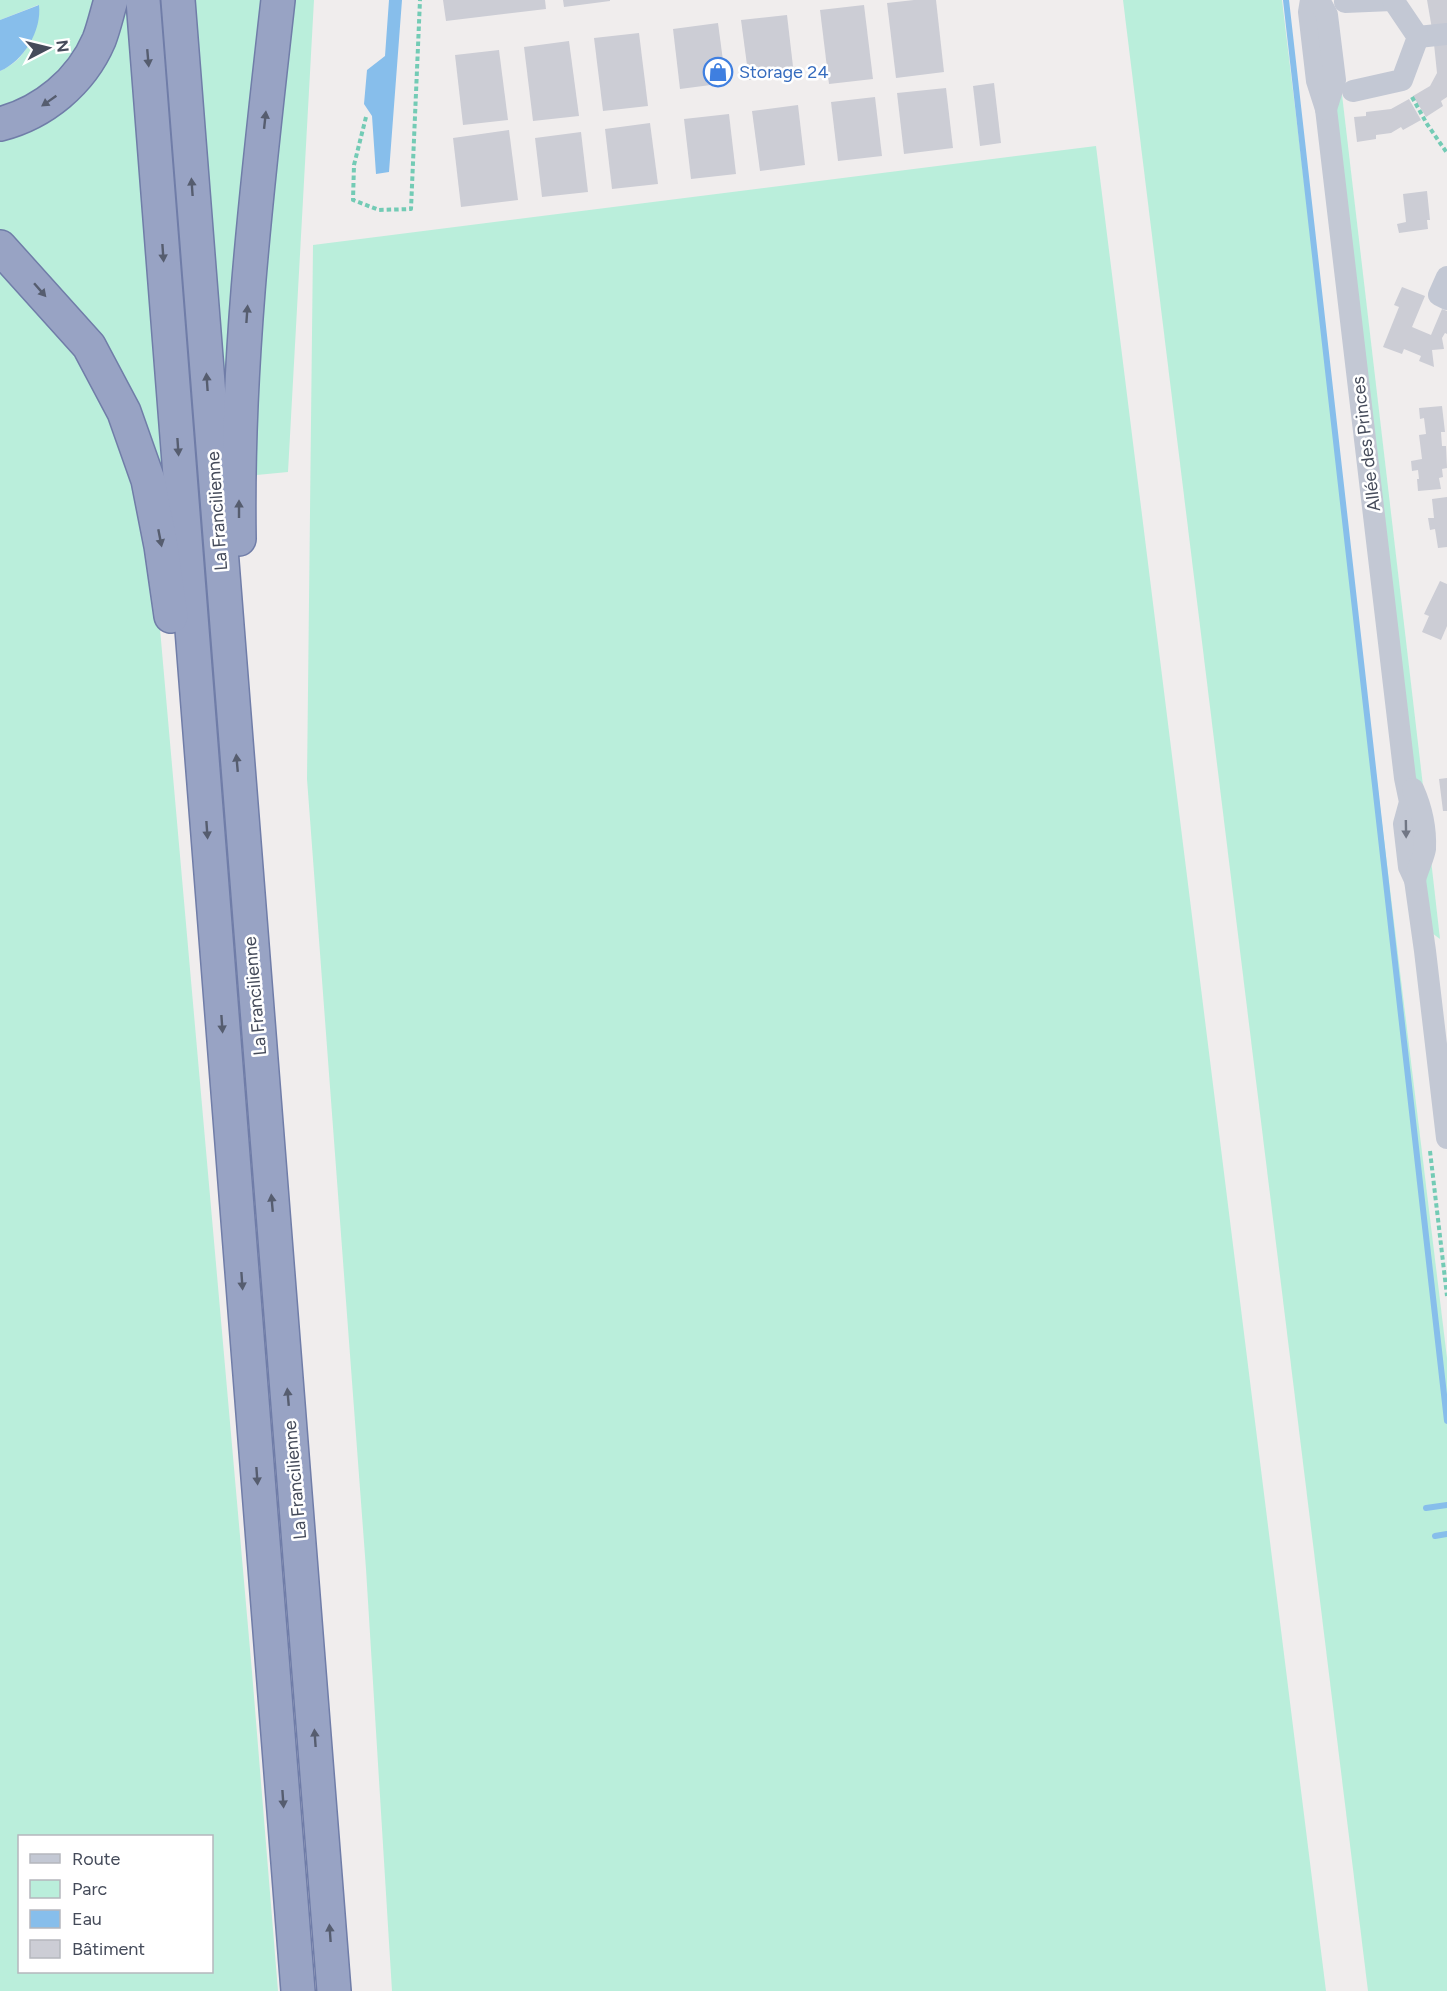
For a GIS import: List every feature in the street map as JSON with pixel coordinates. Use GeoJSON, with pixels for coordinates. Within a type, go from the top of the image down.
{"type":"FeatureCollection","features":[{"type":"Feature","properties":{"kind":"highway"},"geometry":{"type":"LineString","coordinates":[[0,124],[29,115],[57,95],[80,73],[99,40],[111,0]]}},
{"type":"Feature","properties":{"kind":"highway","name":"La Francilienne"},"geometry":{"type":"LineString","coordinates":[[143,0],[298,1991]]}},
{"type":"Feature","properties":{"kind":"highway","name":"La Francilienne"},"geometry":{"type":"LineString","coordinates":[[178,0],[334,1991]]}},
{"type":"Feature","properties":{"kind":"highway"},"geometry":{"type":"LineString","coordinates":[[226,628],[240,589],[241,397],[254,214],[278,0]]}},
{"type":"Feature","properties":{"kind":"highway"},"geometry":{"type":"LineString","coordinates":[[0,247],[89,346],[124,412],[148,480],[161,546],[185,744],[202,771]]}},
{"type":"Feature","properties":{"kind":"street","name":"Allée des Princes"},"geometry":{"type":"LineString","coordinates":[[1311,0],[1309,12],[1317,81],[1326,109],[1405,778],[1409,780],[1422,809],[1425,850],[1415,880],[1436,950],[1446,1129]]}},
{"type":"Feature","properties":{"kind":"street","name":"Allée des Princes"},"geometry":{"type":"LineString","coordinates":[[1319,0],[1327,15],[1335,80],[1326,109]]}},
{"type":"Feature","properties":{"kind":"street"},"geometry":{"type":"LineString","coordinates":[[1345,2],[1392,0],[1418,37]]}},
{"type":"Feature","properties":{"kind":"street"},"geometry":{"type":"LineString","coordinates":[[1418,37],[1447,34]]}},
{"type":"Feature","properties":{"kind":"street"},"geometry":{"type":"LineString","coordinates":[[1353,91],[1402,80],[1418,37]]}},
{"type":"Feature","properties":{"kind":"street"},"geometry":{"type":"LineString","coordinates":[[1447,277],[1439,295],[1447,299]]}},
{"type":"Feature","properties":{"kind":"path"},"geometry":{"type":"LineString","coordinates":[[366,117],[354,165],[353,200],[379,210],[411,209],[420,0]]}},
{"type":"Feature","properties":{"kind":"path"},"geometry":{"type":"LineString","coordinates":[[1402,80],[1427,124],[1447,153]]}},
{"type":"Feature","properties":{"kind":"green space"},"geometry":{"type":"Polygon","coordinates":[[[0,0],[314,0],[288,472],[136,487],[146,528],[160,629],[278,1991],[0,1991],[0,71],[18,59],[29,44],[38,5],[0,20],[0,0]]]}},
{"type":"Feature","properties":{"kind":"green space"},"geometry":{"type":"Polygon","coordinates":[[[1123,0],[1282,0],[1447,1358],[1447,1991],[1368,1991],[1123,0]]]}},
{"type":"Feature","properties":{"kind":"green space"},"geometry":{"type":"Polygon","coordinates":[[[1341,86],[1425,803],[1413,777],[1335,107],[1341,86]]]}},
{"type":"Feature","properties":{"kind":"green space"},"geometry":{"type":"Polygon","coordinates":[[[1096,146],[1326,1991],[392,1991],[366,1569],[307,779],[313,245],[1096,146]]]}},
{"type":"Feature","properties":{"kind":"green space"},"geometry":{"type":"Polygon","coordinates":[[[1430,851],[1440,939],[1432,933],[1424,881],[1430,851]]]}},
{"type":"Feature","properties":{"kind":"water"},"geometry":{"type":"Polygon","coordinates":[[[389,0],[402,0],[389,172],[376,174],[372,116],[364,104],[367,70],[385,56],[389,0]]]}},
{"type":"Feature","properties":{"kind":"water"},"geometry":{"type":"Polygon","coordinates":[[[39,5],[38,24],[30,44],[17,60],[0,71],[0,20],[39,5]]]}},
{"type":"Feature","properties":{"kind":"building"},"geometry":{"type":"Polygon","coordinates":[[[443,0],[545,0],[546,9],[446,21],[443,0]]]}},
{"type":"Feature","properties":{"kind":"building"},"geometry":{"type":"Polygon","coordinates":[[[563,0],[610,0],[610,1],[564,7],[563,0]]]}},
{"type":"Feature","properties":{"kind":"building"},"geometry":{"type":"Polygon","coordinates":[[[936,0],[944,72],[896,78],[887,3],[936,0]]]}},
{"type":"Feature","properties":{"kind":"building"},"geometry":{"type":"Polygon","coordinates":[[[1427,0],[1447,0],[1447,27],[1432,29],[1427,0]]]}},
{"type":"Feature","properties":{"kind":"building"},"geometry":{"type":"Polygon","coordinates":[[[864,5],[873,79],[829,84],[820,10],[864,5]]]}},
{"type":"Feature","properties":{"kind":"building"},"geometry":{"type":"Polygon","coordinates":[[[787,15],[794,75],[749,80],[741,20],[787,15]]]}},
{"type":"Feature","properties":{"kind":"building"},"geometry":{"type":"Polygon","coordinates":[[[718,23],[726,83],[680,89],[673,29],[718,23]]]}},
{"type":"Feature","properties":{"kind":"building"},"geometry":{"type":"Polygon","coordinates":[[[639,33],[648,106],[603,111],[594,38],[639,33]]]}},
{"type":"Feature","properties":{"kind":"building"},"geometry":{"type":"Polygon","coordinates":[[[569,41],[579,116],[533,121],[524,47],[569,41]]]}},
{"type":"Feature","properties":{"kind":"building"},"geometry":{"type":"Polygon","coordinates":[[[1447,42],[1447,97],[1441,101],[1443,106],[1426,117],[1413,96],[1430,86],[1437,73],[1434,44],[1447,42]]]}},
{"type":"Feature","properties":{"kind":"building"},"geometry":{"type":"Polygon","coordinates":[[[499,50],[508,120],[463,125],[455,55],[499,50]]]}},
{"type":"Feature","properties":{"kind":"building"},"geometry":{"type":"Polygon","coordinates":[[[994,83],[1001,143],[980,146],[973,86],[994,83]]]}},
{"type":"Feature","properties":{"kind":"building"},"geometry":{"type":"Polygon","coordinates":[[[946,88],[953,148],[904,154],[897,93],[946,88]]]}},
{"type":"Feature","properties":{"kind":"building"},"geometry":{"type":"Polygon","coordinates":[[[875,97],[882,156],[838,161],[831,102],[875,97]]]}},
{"type":"Feature","properties":{"kind":"building"},"geometry":{"type":"Polygon","coordinates":[[[1409,99],[1421,120],[1403,130],[1401,127],[1391,133],[1376,135],[1376,139],[1357,142],[1354,117],[1366,116],[1366,112],[1391,109],[1409,99]]]}},
{"type":"Feature","properties":{"kind":"building"},"geometry":{"type":"Polygon","coordinates":[[[798,105],[805,165],[760,171],[752,111],[798,105]]]}},
{"type":"Feature","properties":{"kind":"building"},"geometry":{"type":"Polygon","coordinates":[[[729,114],[736,174],[691,179],[684,119],[729,114]]]}},
{"type":"Feature","properties":{"kind":"building"},"geometry":{"type":"Polygon","coordinates":[[[650,123],[658,184],[612,189],[605,129],[650,123]]]}},
{"type":"Feature","properties":{"kind":"building"},"geometry":{"type":"Polygon","coordinates":[[[509,130],[518,200],[461,207],[453,138],[509,130]]]}},
{"type":"Feature","properties":{"kind":"building"},"geometry":{"type":"Polygon","coordinates":[[[581,132],[588,192],[542,197],[535,138],[581,132]]]}},
{"type":"Feature","properties":{"kind":"building"},"geometry":{"type":"Polygon","coordinates":[[[1427,191],[1430,220],[1427,220],[1428,229],[1399,233],[1397,224],[1406,222],[1403,194],[1427,191]]]}},
{"type":"Feature","properties":{"kind":"building"},"geometry":{"type":"Polygon","coordinates":[[[1402,287],[1425,296],[1412,327],[1431,335],[1442,309],[1447,311],[1447,334],[1445,333],[1442,338],[1444,349],[1432,350],[1434,367],[1419,361],[1421,356],[1404,349],[1402,354],[1383,347],[1399,307],[1394,305],[1402,287]]]}},
{"type":"Feature","properties":{"kind":"building"},"geometry":{"type":"Polygon","coordinates":[[[1442,406],[1445,432],[1441,432],[1442,446],[1446,446],[1447,468],[1442,469],[1443,477],[1439,478],[1441,489],[1418,491],[1418,470],[1412,471],[1411,461],[1422,459],[1419,435],[1426,434],[1424,418],[1420,419],[1419,408],[1442,406]]]}},
{"type":"Feature","properties":{"kind":"building"},"geometry":{"type":"Polygon","coordinates":[[[1447,497],[1447,547],[1438,548],[1435,529],[1430,530],[1428,518],[1434,518],[1432,499],[1447,497]]]}},
{"type":"Feature","properties":{"kind":"building"},"geometry":{"type":"Polygon","coordinates":[[[1440,581],[1447,584],[1447,626],[1441,640],[1422,632],[1429,616],[1424,614],[1440,581]]]}},
{"type":"Feature","properties":{"kind":"building"},"geometry":{"type":"Polygon","coordinates":[[[1447,778],[1447,811],[1443,811],[1439,779],[1447,778]]]}},
{"type":"Feature","properties":{"kind":"waterway"},"geometry":{"type":"LineString","coordinates":[[1286,0],[1447,1421]]}},
{"type":"Feature","properties":{"kind":"waterway"},"geometry":{"type":"LineString","coordinates":[[1426,1508],[1447,1505]]}},
{"type":"Feature","properties":{"kind":"waterway"},"geometry":{"type":"LineString","coordinates":[[1435,1536],[1447,1534]]}},
{"type":"Feature","properties":{"kind":"place","name":"Storage 24"},"geometry":{"type":"Point","coordinates":[718,72]}}]}
